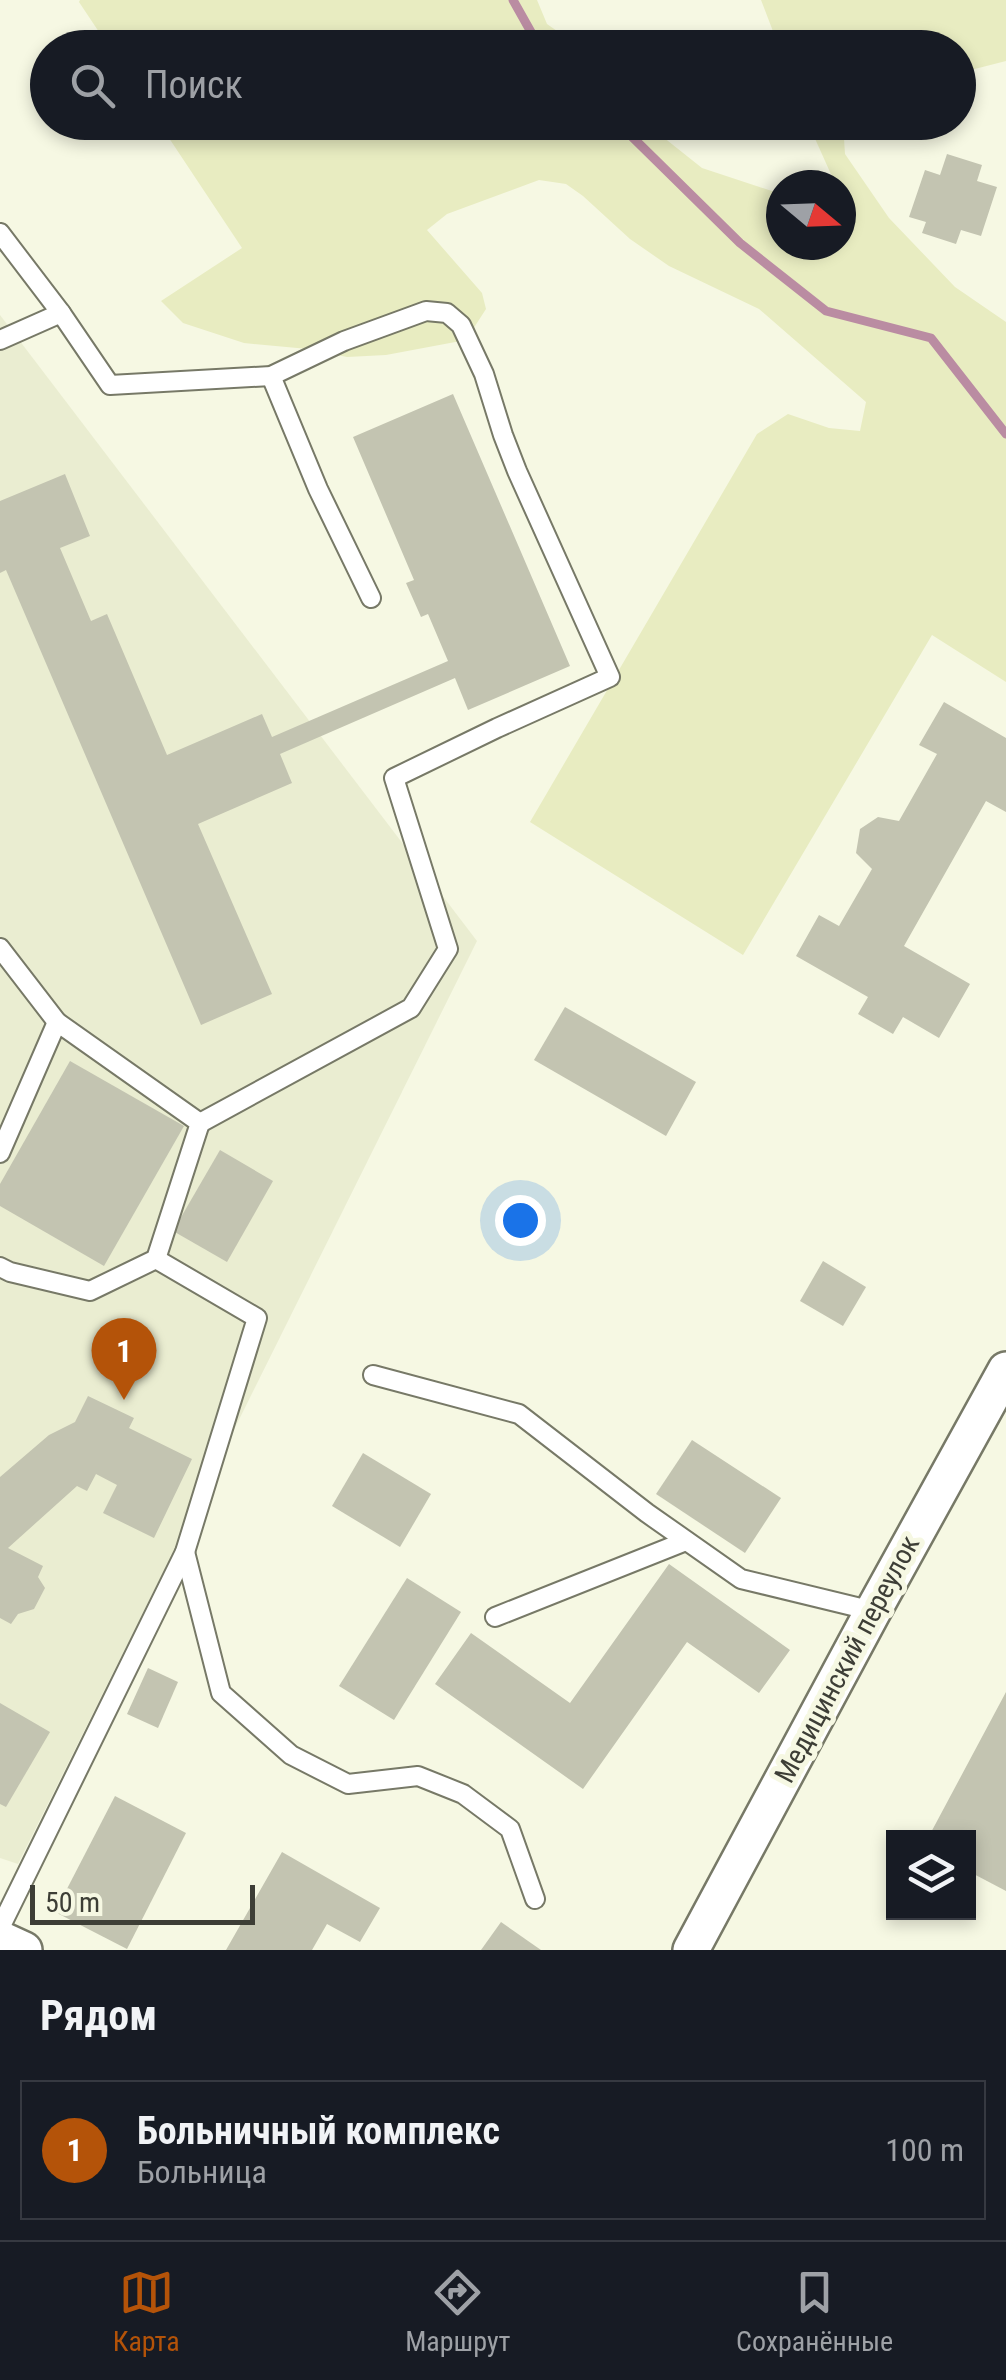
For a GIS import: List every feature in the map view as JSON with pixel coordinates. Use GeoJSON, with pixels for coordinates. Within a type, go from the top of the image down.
{"type":"FeatureCollection","features":[{"type":"Feature","properties":{"kind":"street","name":"Медицинский переулок"},"geometry":{"type":"LineString","coordinates":[[691,1950],[1006,1370]]}},
{"type":"Feature","properties":{"kind":"street"},"geometry":{"type":"LineString","coordinates":[[0,1939],[24,1950]]}},
{"type":"Feature","properties":{"kind":"lane"},"geometry":{"type":"LineString","coordinates":[[0,233],[110,386],[271,376],[344,341],[426,312],[447,314],[461,325],[484,374],[518,471],[610,677],[394,778],[448,949],[411,1008],[200,1123],[156,1258],[90,1292],[0,1267]]}},
{"type":"Feature","properties":{"kind":"lane"},"geometry":{"type":"LineString","coordinates":[[0,340],[61,313]]}},
{"type":"Feature","properties":{"kind":"lane"},"geometry":{"type":"LineString","coordinates":[[271,376],[318,489],[371,598]]}},
{"type":"Feature","properties":{"kind":"lane"},"geometry":{"type":"LineString","coordinates":[[0,948],[57,1022],[200,1123]]}},
{"type":"Feature","properties":{"kind":"lane"},"geometry":{"type":"LineString","coordinates":[[0,1154],[57,1022]]}},
{"type":"Feature","properties":{"kind":"lane"},"geometry":{"type":"LineString","coordinates":[[0,1928],[185,1552],[257,1318],[156,1258]]}},
{"type":"Feature","properties":{"kind":"lane"},"geometry":{"type":"LineString","coordinates":[[373,1375],[519,1414],[647,1513],[741,1579],[872,1611]]}},
{"type":"Feature","properties":{"kind":"lane"},"geometry":{"type":"LineString","coordinates":[[495,1617],[686,1541]]}},
{"type":"Feature","properties":{"kind":"lane"},"geometry":{"type":"LineString","coordinates":[[185,1552],[221,1693],[290,1756],[348,1784],[418,1776],[464,1794],[510,1829],[535,1899]]}},
{"type":"Feature","properties":{"kind":"shaded area"},"geometry":{"type":"Polygon","coordinates":[[[537,0],[547,24],[556,30],[98,30],[79,2],[537,0]]]}},
{"type":"Feature","properties":{"kind":"shaded area"},"geometry":{"type":"Polygon","coordinates":[[[761,0],[1006,0],[1006,61],[976,69],[976,30],[772,30],[761,0]]]}},
{"type":"Feature","properties":{"kind":"shaded area"},"geometry":{"type":"Polygon","coordinates":[[[170,140],[667,140],[702,168],[766,189],[766,260],[856,260],[856,170],[889,218],[955,287],[1006,322],[1006,682],[932,635],[743,955],[530,822],[757,434],[788,414],[829,428],[860,431],[866,402],[759,309],[669,266],[630,239],[566,184],[539,180],[447,214],[427,230],[482,293],[486,309],[466,340],[386,355],[347,357],[244,343],[183,323],[161,301],[242,248],[170,140]]]}},
{"type":"Feature","properties":{"kind":"shaded area"},"geometry":{"type":"Polygon","coordinates":[[[816,140],[844,140],[845,154],[856,170],[829,170],[816,140]]]}},
{"type":"Feature","properties":{"kind":"shaded area"},"geometry":{"type":"Polygon","coordinates":[[[0,315],[477,941],[18,1864],[0,1858],[0,315]]]}},
{"type":"Feature","properties":{"kind":"building"},"geometry":{"type":"Polygon","coordinates":[[[947,154],[982,165],[977,181],[997,187],[981,236],[961,230],[956,244],[922,233],[926,222],[909,217],[925,170],[940,175],[947,154]]]}},
{"type":"Feature","properties":{"kind":"building"},"geometry":{"type":"Polygon","coordinates":[[[453,394],[570,666],[468,710],[455,678],[280,754],[292,783],[198,824],[272,994],[201,1025],[6,570],[0,573],[0,501],[65,474],[90,536],[60,548],[91,621],[107,614],[167,755],[262,714],[272,737],[448,661],[428,614],[421,617],[406,583],[414,580],[353,437],[453,394]]]}},
{"type":"Feature","properties":{"kind":"building"},"geometry":{"type":"Polygon","coordinates":[[[944,702],[1006,738],[1006,812],[986,801],[904,946],[970,984],[939,1038],[903,1017],[893,1034],[858,1014],[868,997],[796,956],[819,915],[839,926],[872,869],[856,853],[860,829],[878,817],[899,821],[937,754],[919,745],[944,702]]]}},
{"type":"Feature","properties":{"kind":"building"},"geometry":{"type":"Polygon","coordinates":[[[565,1007],[696,1082],[666,1136],[534,1060],[565,1007]]]}},
{"type":"Feature","properties":{"kind":"building"},"geometry":{"type":"Polygon","coordinates":[[[70,1061],[184,1126],[104,1266],[0,1206],[0,1184],[70,1061]]]}},
{"type":"Feature","properties":{"kind":"building"},"geometry":{"type":"Polygon","coordinates":[[[220,1150],[273,1181],[227,1262],[173,1231],[220,1150]]]}},
{"type":"Feature","properties":{"kind":"building"},"geometry":{"type":"Polygon","coordinates":[[[823,1261],[866,1287],[843,1326],[800,1301],[823,1261]]]}},
{"type":"Feature","properties":{"kind":"building"},"geometry":{"type":"Polygon","coordinates":[[[88,1396],[134,1418],[129,1428],[192,1459],[154,1538],[103,1513],[117,1485],[96,1474],[87,1491],[77,1486],[8,1548],[43,1566],[38,1577],[45,1588],[34,1609],[18,1614],[11,1624],[0,1618],[0,1477],[49,1435],[75,1422],[88,1396]]]}},
{"type":"Feature","properties":{"kind":"building"},"geometry":{"type":"Polygon","coordinates":[[[692,1440],[781,1498],[745,1553],[656,1494],[692,1440]]]}},
{"type":"Feature","properties":{"kind":"building"},"geometry":{"type":"Polygon","coordinates":[[[363,1453],[431,1494],[400,1547],[332,1506],[363,1453]]]}},
{"type":"Feature","properties":{"kind":"building"},"geometry":{"type":"Polygon","coordinates":[[[669,1564],[790,1650],[759,1693],[687,1642],[583,1789],[435,1684],[471,1633],[570,1703],[669,1564]]]}},
{"type":"Feature","properties":{"kind":"building"},"geometry":{"type":"Polygon","coordinates":[[[407,1578],[461,1612],[394,1720],[339,1686],[407,1578]]]}},
{"type":"Feature","properties":{"kind":"building"},"geometry":{"type":"Polygon","coordinates":[[[148,1668],[178,1682],[158,1728],[127,1714],[148,1668]]]}},
{"type":"Feature","properties":{"kind":"building"},"geometry":{"type":"Polygon","coordinates":[[[1006,1692],[1006,1891],[976,1875],[976,1830],[932,1830],[1006,1692]]]}},
{"type":"Feature","properties":{"kind":"building"},"geometry":{"type":"Polygon","coordinates":[[[0,1703],[50,1732],[6,1807],[0,1804],[0,1703]]]}},
{"type":"Feature","properties":{"kind":"building"},"geometry":{"type":"Polygon","coordinates":[[[115,1796],[186,1833],[127,1949],[55,1912],[115,1796]]]}},
{"type":"Feature","properties":{"kind":"building"},"geometry":{"type":"Polygon","coordinates":[[[282,1852],[380,1908],[360,1942],[327,1924],[312,1950],[226,1950],[282,1852]]]}},
{"type":"Feature","properties":{"kind":"building"},"geometry":{"type":"Polygon","coordinates":[[[501,1922],[541,1950],[481,1950],[501,1922]]]}},
{"type":"Feature","properties":{"kind":"waterway"},"geometry":{"type":"LineString","coordinates":[[513,0],[530,30]]}},
{"type":"Feature","properties":{"kind":"waterway"},"geometry":{"type":"LineString","coordinates":[[635,140],[740,243],[826,311],[931,338],[1006,434]]}},
{"type":"Feature","properties":{"kind":"place","name":"Больничный комплекс"},"geometry":{"type":"Point","coordinates":[124,1400]}}]}
